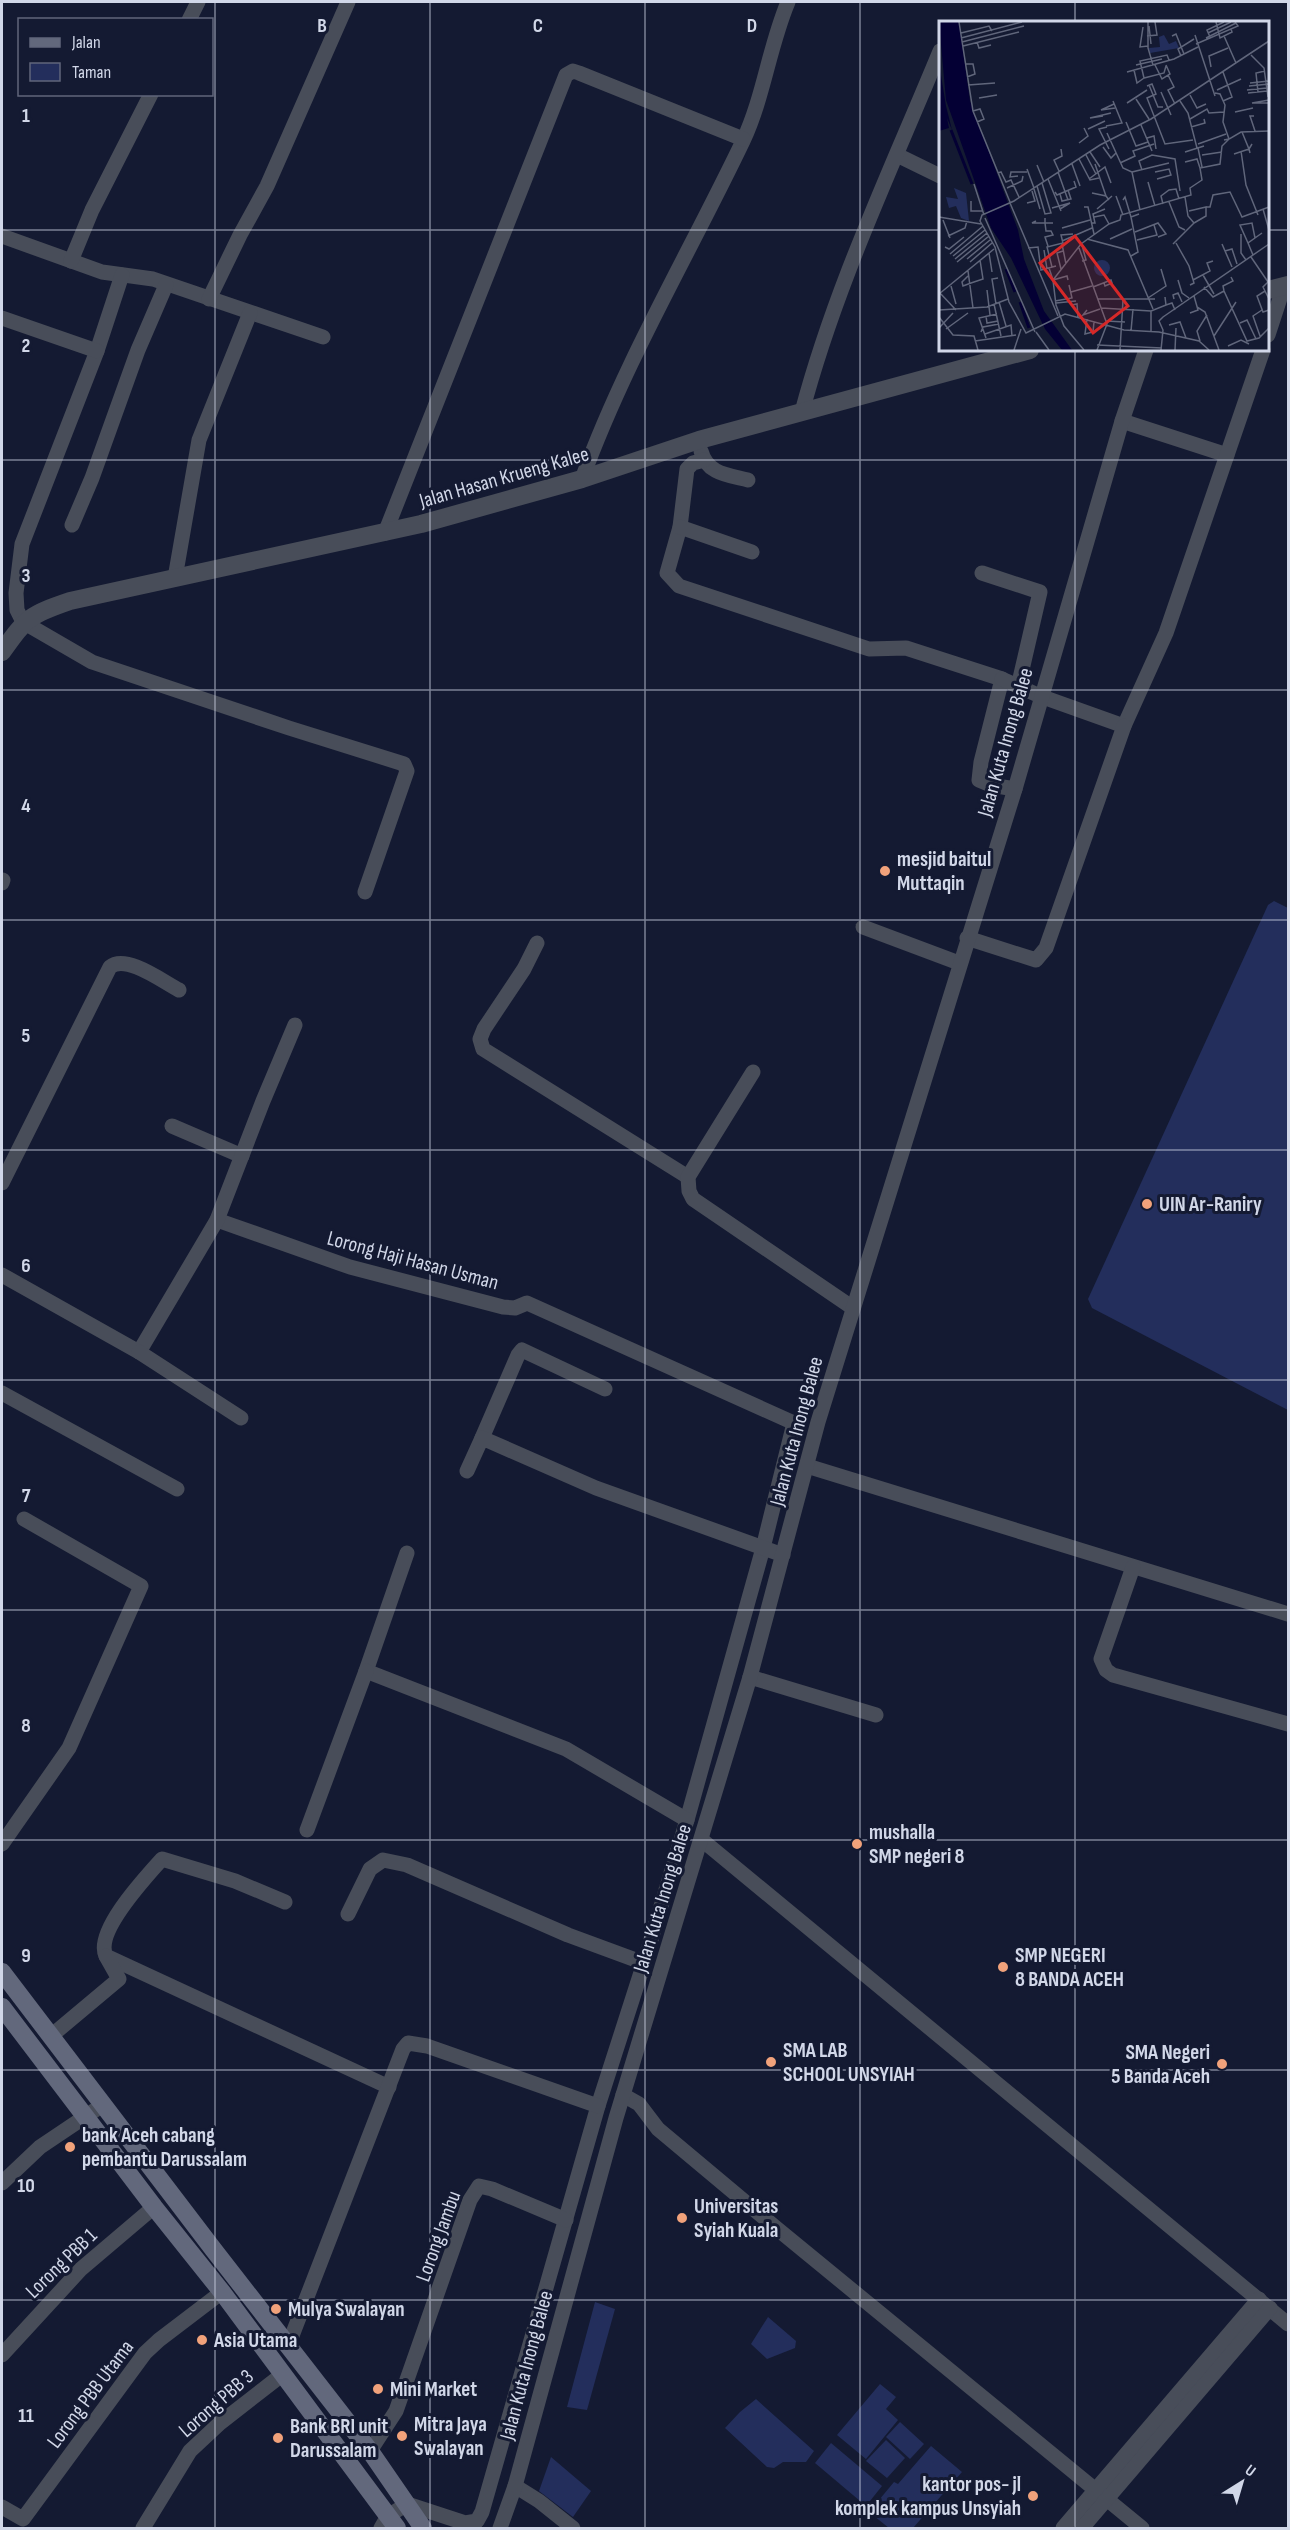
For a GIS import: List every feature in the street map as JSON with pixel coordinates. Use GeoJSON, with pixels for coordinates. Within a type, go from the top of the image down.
{"type":"FeatureCollection","features":[{"type":"Feature","properties":{"kind":"main road"},"geometry":{"type":"LineString","coordinates":[[2,1972],[370,2451],[423,2529]]}},
{"type":"Feature","properties":{"kind":"main road"},"geometry":{"type":"LineString","coordinates":[[2,2007],[154,2207],[222,2292],[389,2524]]}},
{"type":"Feature","properties":{"kind":"street"},"geometry":{"type":"LineString","coordinates":[[190,18],[198,2]]}},
{"type":"Feature","properties":{"kind":"street"},"geometry":{"type":"LineString","coordinates":[[209,299],[267,186],[348,2]]}},
{"type":"Feature","properties":{"kind":"street"},"geometry":{"type":"LineString","coordinates":[[582,479],[624,379],[743,139],[763,88],[788,2]]}},
{"type":"Feature","properties":{"kind":"street"},"geometry":{"type":"LineString","coordinates":[[802,412],[827,324],[939,53]]}},
{"type":"Feature","properties":{"kind":"street"},"geometry":{"type":"LineString","coordinates":[[385,533],[566,75],[573,71],[579,73],[743,139]]}},
{"type":"Feature","properties":{"kind":"street"},"geometry":{"type":"LineString","coordinates":[[71,261],[92,210],[150,96]]}},
{"type":"Feature","properties":{"kind":"street"},"geometry":{"type":"LineString","coordinates":[[897,155],[939,176]]}},
{"type":"Feature","properties":{"kind":"street"},"geometry":{"type":"LineString","coordinates":[[2,236],[102,272],[140,276],[322,337]]}},
{"type":"Feature","properties":{"kind":"street"},"geometry":{"type":"LineString","coordinates":[[122,275],[97,351],[22,544],[16,593],[17,610],[23,622],[92,662],[404,764],[407,771],[365,892]]}},
{"type":"Feature","properties":{"kind":"street"},"geometry":{"type":"LineString","coordinates":[[72,525],[92,478],[138,350],[166,285]]}},
{"type":"Feature","properties":{"kind":"street"},"geometry":{"type":"LineString","coordinates":[[1269,331],[1280,287]]}},
{"type":"Feature","properties":{"kind":"street"},"geometry":{"type":"LineString","coordinates":[[175,578],[199,440],[250,314]]}},
{"type":"Feature","properties":{"kind":"street"},"geometry":{"type":"LineString","coordinates":[[2,318],[97,351]]}},
{"type":"Feature","properties":{"kind":"street","name":"Jalan Hasan Krueng Kalee"},"geometry":{"type":"LineString","coordinates":[[2,652],[23,622],[30,616],[70,601],[385,533],[582,479],[699,440],[1026,351]]}},
{"type":"Feature","properties":{"kind":"street","name":"Jalan Kuta Inong Balee"},"geometry":{"type":"LineString","coordinates":[[500,2529],[515,2486],[623,2095],[750,1677],[852,1308],[1015,789],[1040,696],[1122,421],[1146,351]]}},
{"type":"Feature","properties":{"kind":"street"},"geometry":{"type":"LineString","coordinates":[[967,938],[1036,960],[1046,948],[1125,726],[1166,633],[1263,351]]}},
{"type":"Feature","properties":{"kind":"street"},"geometry":{"type":"LineString","coordinates":[[1122,421],[1227,455]]}},
{"type":"Feature","properties":{"kind":"street"},"geometry":{"type":"LineString","coordinates":[[699,440],[704,460],[717,472],[748,480]]}},
{"type":"Feature","properties":{"kind":"street"},"geometry":{"type":"LineString","coordinates":[[704,460],[693,463],[687,469],[680,527],[667,573],[679,586],[869,649],[906,648],[1002,679],[1040,696],[1125,726]]}},
{"type":"Feature","properties":{"kind":"street"},"geometry":{"type":"LineString","coordinates":[[680,527],[752,552]]}},
{"type":"Feature","properties":{"kind":"street"},"geometry":{"type":"LineString","coordinates":[[982,573],[1040,592],[1018,687]]}},
{"type":"Feature","properties":{"kind":"street"},"geometry":{"type":"LineString","coordinates":[[1002,679],[981,762],[979,780],[991,785],[1015,789]]}},
{"type":"Feature","properties":{"kind":"street"},"geometry":{"type":"LineString","coordinates":[[863,927],[959,963]]}},
{"type":"Feature","properties":{"kind":"street"},"geometry":{"type":"LineString","coordinates":[[537,943],[524,969],[484,1029],[480,1039],[483,1049],[688,1177]]}},
{"type":"Feature","properties":{"kind":"street"},"geometry":{"type":"LineString","coordinates":[[2,1183],[110,966],[114,963],[126,962],[179,990]]}},
{"type":"Feature","properties":{"kind":"street"},"geometry":{"type":"LineString","coordinates":[[139,1352],[217,1220],[295,1025]]}},
{"type":"Feature","properties":{"kind":"street"},"geometry":{"type":"LineString","coordinates":[[753,1072],[688,1177],[689,1191],[693,1199],[852,1308]]}},
{"type":"Feature","properties":{"kind":"street"},"geometry":{"type":"LineString","coordinates":[[172,1126],[242,1156]]}},
{"type":"Feature","properties":{"kind":"street","name":"Lorong Haji Hasan Usman"},"geometry":{"type":"LineString","coordinates":[[217,1220],[350,1267],[503,1307],[515,1308],[527,1303],[794,1423]]}},
{"type":"Feature","properties":{"kind":"street"},"geometry":{"type":"LineString","coordinates":[[2,1275],[139,1352],[241,1418]]}},
{"type":"Feature","properties":{"kind":"street"},"geometry":{"type":"LineString","coordinates":[[467,1471],[518,1354],[522,1350],[604,1389]]}},
{"type":"Feature","properties":{"kind":"street"},"geometry":{"type":"LineString","coordinates":[[2,1393],[177,1489]]}},
{"type":"Feature","properties":{"kind":"street","name":"Jalan Kuta Inong Balee"},"geometry":{"type":"LineString","coordinates":[[407,2504],[465,2523],[477,2521],[480,2517],[598,2106],[687,1820],[794,1423]]}},
{"type":"Feature","properties":{"kind":"street"},"geometry":{"type":"LineString","coordinates":[[482,1438],[596,1488],[783,1555]]}},
{"type":"Feature","properties":{"kind":"street"},"geometry":{"type":"LineString","coordinates":[[807,1466],[1288,1614]]}},
{"type":"Feature","properties":{"kind":"street"},"geometry":{"type":"LineString","coordinates":[[2,1844],[69,1748],[141,1586],[24,1519]]}},
{"type":"Feature","properties":{"kind":"street"},"geometry":{"type":"LineString","coordinates":[[307,1830],[407,1553]]}},
{"type":"Feature","properties":{"kind":"street"},"geometry":{"type":"LineString","coordinates":[[1133,1567],[1101,1659],[1106,1670],[1113,1675],[1288,1725]]}},
{"type":"Feature","properties":{"kind":"street"},"geometry":{"type":"LineString","coordinates":[[366,1671],[566,1749],[687,1820]]}},
{"type":"Feature","properties":{"kind":"street"},"geometry":{"type":"LineString","coordinates":[[750,1677],[876,1715]]}},
{"type":"Feature","properties":{"kind":"street"},"geometry":{"type":"LineString","coordinates":[[702,1840],[1288,2324]]}},
{"type":"Feature","properties":{"kind":"street"},"geometry":{"type":"LineString","coordinates":[[51,2036],[115,1985],[119,1979],[103,1950],[107,1932],[136,1890],[162,1860],[235,1881],[285,1902]]}},
{"type":"Feature","properties":{"kind":"street"},"geometry":{"type":"LineString","coordinates":[[348,1914],[370,1869],[383,1860],[407,1865],[568,1935],[644,1963]]}},
{"type":"Feature","properties":{"kind":"street"},"geometry":{"type":"LineString","coordinates":[[106,1956],[389,2087]]}},
{"type":"Feature","properties":{"kind":"street"},"geometry":{"type":"LineString","coordinates":[[288,2346],[403,2049],[408,2043],[415,2043],[598,2106]]}},
{"type":"Feature","properties":{"kind":"street"},"geometry":{"type":"LineString","coordinates":[[623,2095],[639,2104],[658,2128],[784,2235],[1142,2529]]}},
{"type":"Feature","properties":{"kind":"street"},"geometry":{"type":"LineString","coordinates":[[2,2183],[40,2147],[104,2104]]}},
{"type":"Feature","properties":{"kind":"street","name":"Lorong Jambu"},"geometry":{"type":"LineString","coordinates":[[370,2451],[396,2412],[470,2200],[479,2186],[492,2189],[566,2220]]}},
{"type":"Feature","properties":{"kind":"street","name":"Lorong PBB 1"},"geometry":{"type":"LineString","coordinates":[[2,2355],[81,2269],[154,2207]]}},
{"type":"Feature","properties":{"kind":"street","name":"Lorong PBB Utama"},"geometry":{"type":"LineString","coordinates":[[2,2507],[19,2524],[146,2353],[159,2340],[222,2292]]}},
{"type":"Feature","properties":{"kind":"street"},"geometry":{"type":"LineString","coordinates":[[1063,2529],[1101,2494],[1264,2304]]}},
{"type":"Feature","properties":{"kind":"street","name":"Lorong PBB 3"},"geometry":{"type":"LineString","coordinates":[[143,2529],[190,2451],[220,2423],[283,2374]]}},
{"type":"Feature","properties":{"kind":"street"},"geometry":{"type":"LineString","coordinates":[[515,2486],[539,2501],[573,2529]]}},
{"type":"Feature","properties":{"kind":"street"},"geometry":{"type":"LineString","coordinates":[[1082,2529],[1101,2494]]}},
{"type":"Feature","properties":{"kind":"street"},"geometry":{"type":"LineString","coordinates":[[389,2524],[407,2504]]}},
{"type":"Feature","properties":{"kind":"green space"},"geometry":{"type":"Polygon","coordinates":[[[1274,901],[1288,908],[1288,1410],[1092,1308],[1088,1299],[1268,905],[1274,901]]]}},
{"type":"Feature","properties":{"kind":"green space"},"geometry":{"type":"Polygon","coordinates":[[[595,2302],[615,2309],[587,2410],[567,2407],[595,2302]]]}},
{"type":"Feature","properties":{"kind":"green space"},"geometry":{"type":"Polygon","coordinates":[[[768,2317],[796,2341],[795,2348],[767,2359],[751,2344],[768,2317]]]}},
{"type":"Feature","properties":{"kind":"green space"},"geometry":{"type":"Polygon","coordinates":[[[880,2384],[896,2397],[886,2409],[898,2420],[866,2459],[837,2435],[880,2384]]]}},
{"type":"Feature","properties":{"kind":"green space"},"geometry":{"type":"Polygon","coordinates":[[[756,2399],[814,2451],[806,2462],[783,2462],[774,2468],[767,2467],[725,2428],[756,2399]]]}},
{"type":"Feature","properties":{"kind":"green space"},"geometry":{"type":"Polygon","coordinates":[[[900,2422],[924,2444],[910,2459],[886,2437],[900,2422]]]}},
{"type":"Feature","properties":{"kind":"green space"},"geometry":{"type":"Polygon","coordinates":[[[886,2440],[905,2458],[887,2478],[866,2461],[886,2440]]]}},
{"type":"Feature","properties":{"kind":"green space"},"geometry":{"type":"Polygon","coordinates":[[[831,2443],[882,2486],[866,2506],[815,2463],[831,2443]]]}},
{"type":"Feature","properties":{"kind":"green space"},"geometry":{"type":"Polygon","coordinates":[[[931,2446],[962,2472],[913,2528],[889,2528],[869,2512],[894,2482],[898,2484],[931,2446]]]}},
{"type":"Feature","properties":{"kind":"green space"},"geometry":{"type":"Polygon","coordinates":[[[551,2457],[591,2491],[573,2517],[539,2491],[551,2457]]]}},
{"type":"Feature","properties":{"kind":"place","name":"mesjid baitul Muttaqin"},"geometry":{"type":"Point","coordinates":[885,871]}},
{"type":"Feature","properties":{"kind":"place","name":"UIN Ar-Raniry"},"geometry":{"type":"Point","coordinates":[1147,1204]}},
{"type":"Feature","properties":{"kind":"place","name":"mushalla SMP negeri 8"},"geometry":{"type":"Point","coordinates":[857,1844]}},
{"type":"Feature","properties":{"kind":"place","name":"SMP NEGERI 8 BANDA ACEH"},"geometry":{"type":"Point","coordinates":[1003,1967]}},
{"type":"Feature","properties":{"kind":"place","name":"SMA LAB SCHOOL UNSYIAH"},"geometry":{"type":"Point","coordinates":[771,2062]}},
{"type":"Feature","properties":{"kind":"place","name":"SMA Negeri 5 Banda Aceh"},"geometry":{"type":"Point","coordinates":[1222,2064]}},
{"type":"Feature","properties":{"kind":"place","name":"bank Aceh cabang pembantu Darussalam"},"geometry":{"type":"Point","coordinates":[70,2147]}},
{"type":"Feature","properties":{"kind":"place","name":"Universitas Syiah Kuala"},"geometry":{"type":"Point","coordinates":[682,2218]}},
{"type":"Feature","properties":{"kind":"place","name":"Mulya Swalayan"},"geometry":{"type":"Point","coordinates":[276,2309]}},
{"type":"Feature","properties":{"kind":"place","name":"Asia Utama"},"geometry":{"type":"Point","coordinates":[202,2340]}},
{"type":"Feature","properties":{"kind":"place","name":"Mini Market"},"geometry":{"type":"Point","coordinates":[378,2389]}},
{"type":"Feature","properties":{"kind":"place","name":"Mitra Jaya Swalayan"},"geometry":{"type":"Point","coordinates":[402,2436]}},
{"type":"Feature","properties":{"kind":"place","name":"Bank BRI unit Darussalam"},"geometry":{"type":"Point","coordinates":[278,2438]}},
{"type":"Feature","properties":{"kind":"place","name":"kantor pos- jl komplek kampus Unsyiah"},"geometry":{"type":"Point","coordinates":[1033,2496]}}]}
